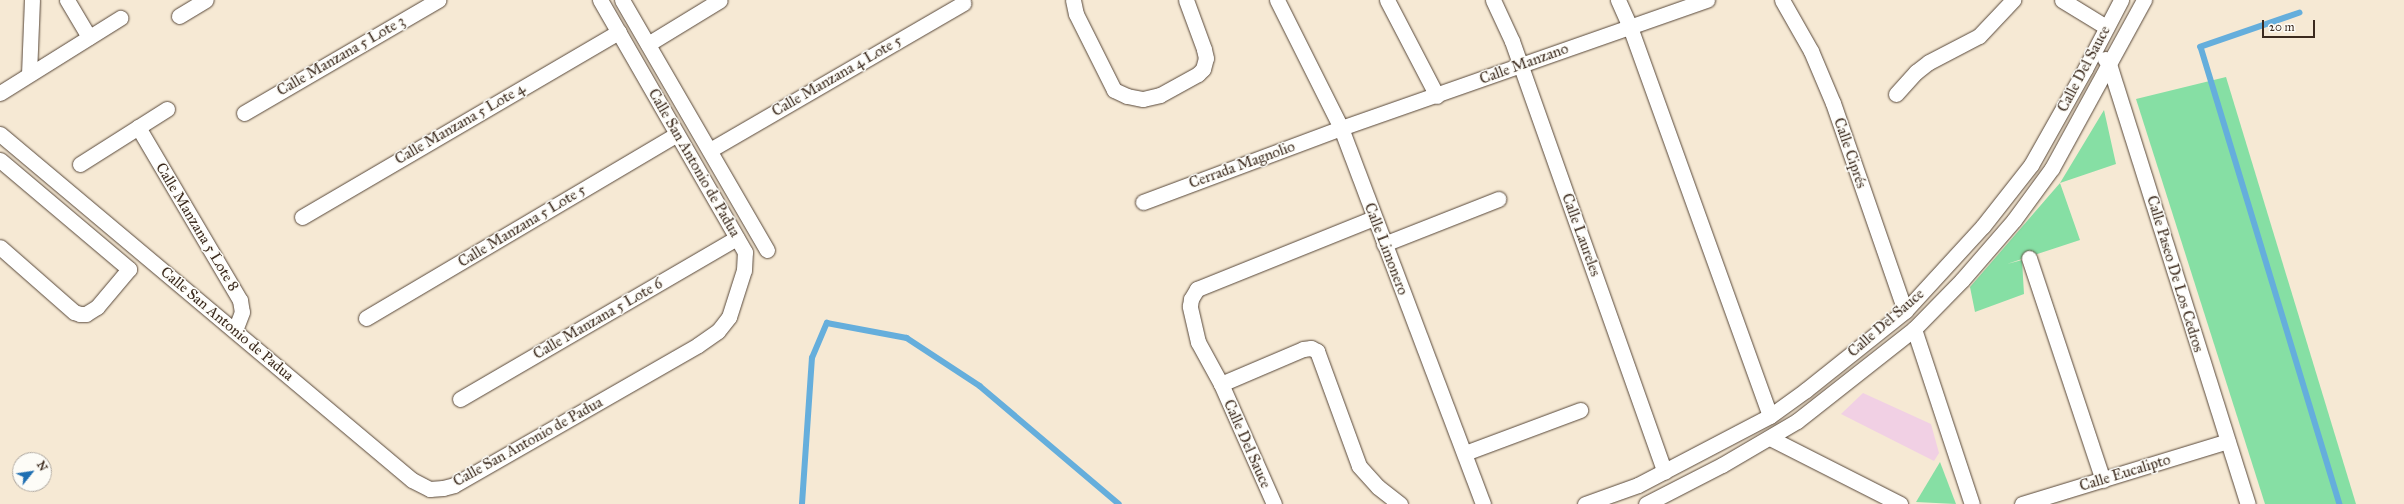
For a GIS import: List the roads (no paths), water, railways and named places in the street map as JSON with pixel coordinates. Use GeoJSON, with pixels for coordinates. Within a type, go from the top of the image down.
{"type":"FeatureCollection","features":[{"type":"Feature","properties":{"kind":"street"},"geometry":{"type":"LineString","coordinates":[[29,74],[32,0]]}},
{"type":"Feature","properties":{"kind":"street"},"geometry":{"type":"LineString","coordinates":[[67,0],[89,37]]}},
{"type":"Feature","properties":{"kind":"street"},"geometry":{"type":"LineString","coordinates":[[179,16],[206,0]]}},
{"type":"Feature","properties":{"kind":"street","name":"Calle Manzana 5 Lote 3"},"geometry":{"type":"LineString","coordinates":[[244,113],[438,0]]}},
{"type":"Feature","properties":{"kind":"street","name":"Calle San Antonio de Padua"},"geometry":{"type":"LineString","coordinates":[[0,134],[412,480],[430,489],[443,488],[454,485],[698,345],[718,331],[729,317],[746,260],[745,252],[600,0]]}},
{"type":"Feature","properties":{"kind":"street","name":"Calle San Antonio de Padua"},"geometry":{"type":"LineString","coordinates":[[622,0],[767,250]]}},
{"type":"Feature","properties":{"kind":"street"},"geometry":{"type":"LineString","coordinates":[[648,44],[720,0]]}},
{"type":"Feature","properties":{"kind":"street"},"geometry":{"type":"LineString","coordinates":[[1073,0],[1073,7],[1108,80],[1119,94],[1135,98],[1152,97],[1198,74],[1203,69],[1206,58],[1204,49],[1186,0]]}},
{"type":"Feature","properties":{"kind":"street","name":"Calle Limonero"},"geometry":{"type":"LineString","coordinates":[[1277,0],[1340,128],[1465,452],[1483,504]]}},
{"type":"Feature","properties":{"kind":"street"},"geometry":{"type":"LineString","coordinates":[[1387,0],[1437,96]]}},
{"type":"Feature","properties":{"kind":"street","name":"Calle Laureles"},"geometry":{"type":"LineString","coordinates":[[1492,0],[1520,65],[1665,472]]}},
{"type":"Feature","properties":{"kind":"street"},"geometry":{"type":"LineString","coordinates":[[1618,0],[1630,27],[1770,416]]}},
{"type":"Feature","properties":{"kind":"street","name":"Calle Manzano"},"geometry":{"type":"LineString","coordinates":[[1340,128],[1437,96],[1520,65],[1707,0]]}},
{"type":"Feature","properties":{"kind":"street","name":"Calle Ciprés"},"geometry":{"type":"LineString","coordinates":[[1782,0],[1811,51],[1833,103],[1905,311]]}},
{"type":"Feature","properties":{"kind":"street"},"geometry":{"type":"LineString","coordinates":[[1896,94],[1916,72],[1929,62],[1966,45],[1979,36],[2013,0]]}},
{"type":"Feature","properties":{"kind":"street"},"geometry":{"type":"LineString","coordinates":[[2062,0],[2106,26]]}},
{"type":"Feature","properties":{"kind":"street","name":"Calle Del Sauce"},"geometry":{"type":"LineString","coordinates":[[1585,504],[1638,485],[1770,416],[1806,390],[1905,311],[1983,226],[2031,165],[2097,46],[2120,0]]}},
{"type":"Feature","properties":{"kind":"street","name":"Calle Del Sauce"},"geometry":{"type":"LineString","coordinates":[[1646,504],[1658,500],[1770,438],[1848,382],[1914,328],[1962,280],[2014,220],[2063,151],[2144,0]]}},
{"type":"Feature","properties":{"kind":"street","name":"Calle Manzana 4 Lote 5"},"geometry":{"type":"LineString","coordinates":[[710,150],[964,3]]}},
{"type":"Feature","properties":{"kind":"street"},"geometry":{"type":"LineString","coordinates":[[0,93],[120,18]]}},
{"type":"Feature","properties":{"kind":"street","name":"Calle Manzana 5 Lote 4"},"geometry":{"type":"LineString","coordinates":[[302,217],[619,32]]}},
{"type":"Feature","properties":{"kind":"street","name":"Calle Paseo De Los Cedros"},"geometry":{"type":"LineString","coordinates":[[2097,46],[2109,64],[2248,504]]}},
{"type":"Feature","properties":{"kind":"street"},"geometry":{"type":"LineString","coordinates":[[80,164],[167,109]]}},
{"type":"Feature","properties":{"kind":"street","name":"Calle Manzana 5 Lote 8"},"geometry":{"type":"LineString","coordinates":[[138,127],[240,300],[242,312],[235,330]]}},
{"type":"Feature","properties":{"kind":"street","name":"Cerrada Magnolio"},"geometry":{"type":"LineString","coordinates":[[1143,202],[1340,128]]}},
{"type":"Feature","properties":{"kind":"street","name":"Calle Manzana 5 Lote 5"},"geometry":{"type":"LineString","coordinates":[[366,318],[677,134]]}},
{"type":"Feature","properties":{"kind":"street"},"geometry":{"type":"LineString","coordinates":[[0,160],[129,269],[97,307],[86,314],[80,314],[74,312],[0,247]]}},
{"type":"Feature","properties":{"kind":"street"},"geometry":{"type":"LineString","coordinates":[[1384,244],[1498,199]]}},
{"type":"Feature","properties":{"kind":"street","name":"Calle Del Sauce"},"geometry":{"type":"LineString","coordinates":[[1274,504],[1221,384],[1198,342],[1190,306],[1193,293],[1197,289],[1374,218]]}},
{"type":"Feature","properties":{"kind":"street","name":"Calle Manzana 5 Lote 6"},"geometry":{"type":"LineString","coordinates":[[460,399],[737,238]]}},
{"type":"Feature","properties":{"kind":"street"},"geometry":{"type":"LineString","coordinates":[[2029,258],[2103,480]]}},
{"type":"Feature","properties":{"kind":"street"},"geometry":{"type":"LineString","coordinates":[[1914,328],[1972,504]]}},
{"type":"Feature","properties":{"kind":"street"},"geometry":{"type":"LineString","coordinates":[[1221,384],[1303,349],[1311,348],[1317,351],[1359,466],[1378,487],[1400,504]]}},
{"type":"Feature","properties":{"kind":"street"},"geometry":{"type":"LineString","coordinates":[[1465,452],[1580,410]]}},
{"type":"Feature","properties":{"kind":"street"},"geometry":{"type":"LineString","coordinates":[[1770,438],[1900,504]]}},
{"type":"Feature","properties":{"kind":"street","name":"Calle Eucalipto"},"geometry":{"type":"LineString","coordinates":[[2022,504],[2228,441]]}},
{"type":"Feature","properties":{"kind":"waterway"},"geometry":{"type":"LineString","coordinates":[[2300,13],[2201,47],[2340,504]]}},
{"type":"Feature","properties":{"kind":"waterway"},"geometry":{"type":"LineString","coordinates":[[802,504],[812,358],[827,323],[907,338],[980,386],[1119,504]]}}]}
